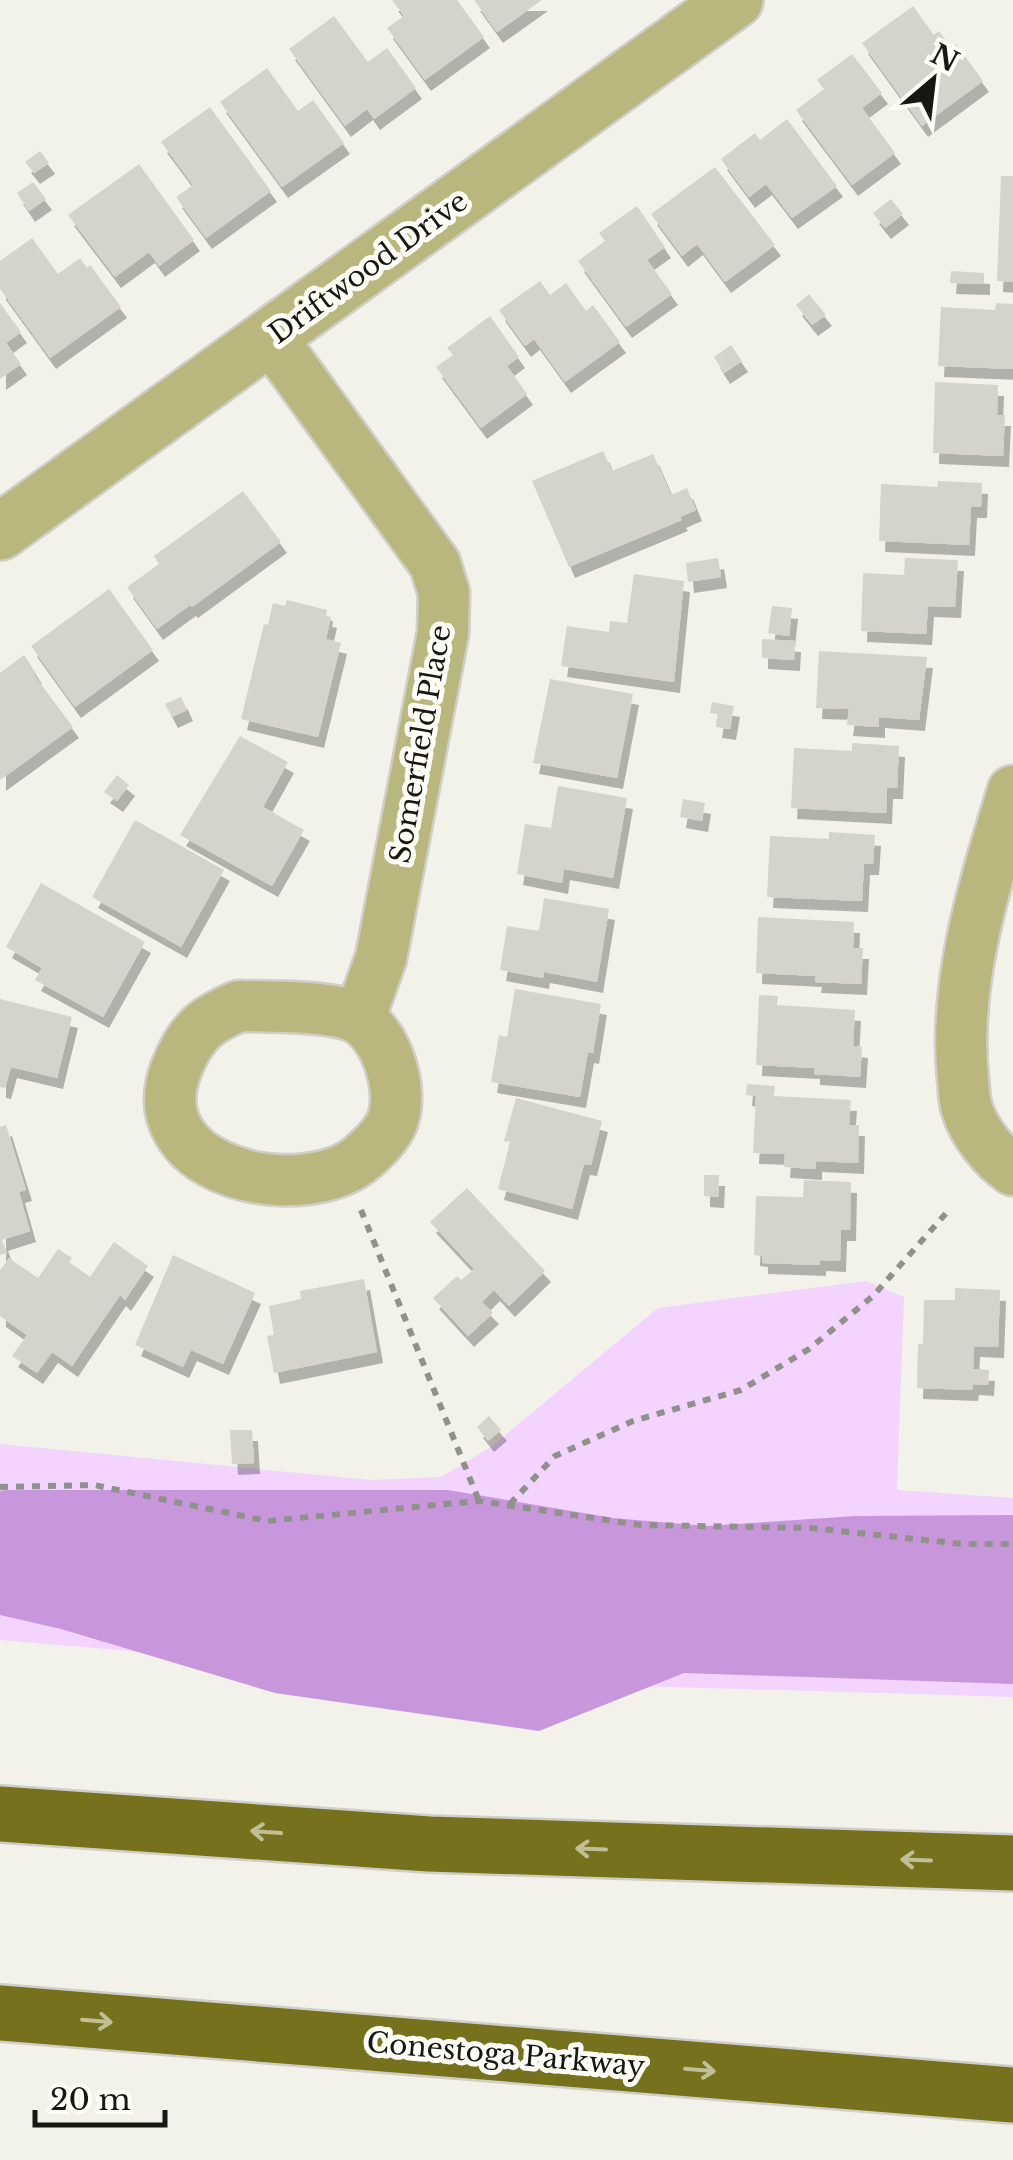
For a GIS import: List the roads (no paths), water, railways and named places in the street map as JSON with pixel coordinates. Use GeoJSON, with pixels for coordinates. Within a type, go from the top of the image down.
{"type":"FeatureCollection","features":[{"type":"Feature","properties":{"kind":"highway"},"geometry":{"type":"LineString","coordinates":[[0,1814],[429,1844],[1013,1863]]}},
{"type":"Feature","properties":{"kind":"highway","name":"Conestoga Parkway"},"geometry":{"type":"LineString","coordinates":[[0,2013],[1013,2095]]}},
{"type":"Feature","properties":{"kind":"street","name":"Driftwood Drive"},"geometry":{"type":"LineString","coordinates":[[0,532],[735,0]]}},
{"type":"Feature","properties":{"kind":"street","name":"Somerfield Place"},"geometry":{"type":"LineString","coordinates":[[272,338],[408,522],[434,564],[444,593],[444,633],[381,958],[359,1019]]}},
{"type":"Feature","properties":{"kind":"street"},"geometry":{"type":"LineString","coordinates":[[1013,791],[988,874],[964,991],[960,1045],[966,1109],[997,1159],[1013,1170]]}},
{"type":"Feature","properties":{"kind":"street"},"geometry":{"type":"LineString","coordinates":[[239,1006],[318,1009],[359,1019],[382,1044],[396,1084],[392,1121],[375,1146],[350,1168],[320,1178],[249,1174],[215,1166],[189,1148],[174,1126],[170,1104],[173,1074],[187,1045],[208,1018],[239,1006]]}}]}
